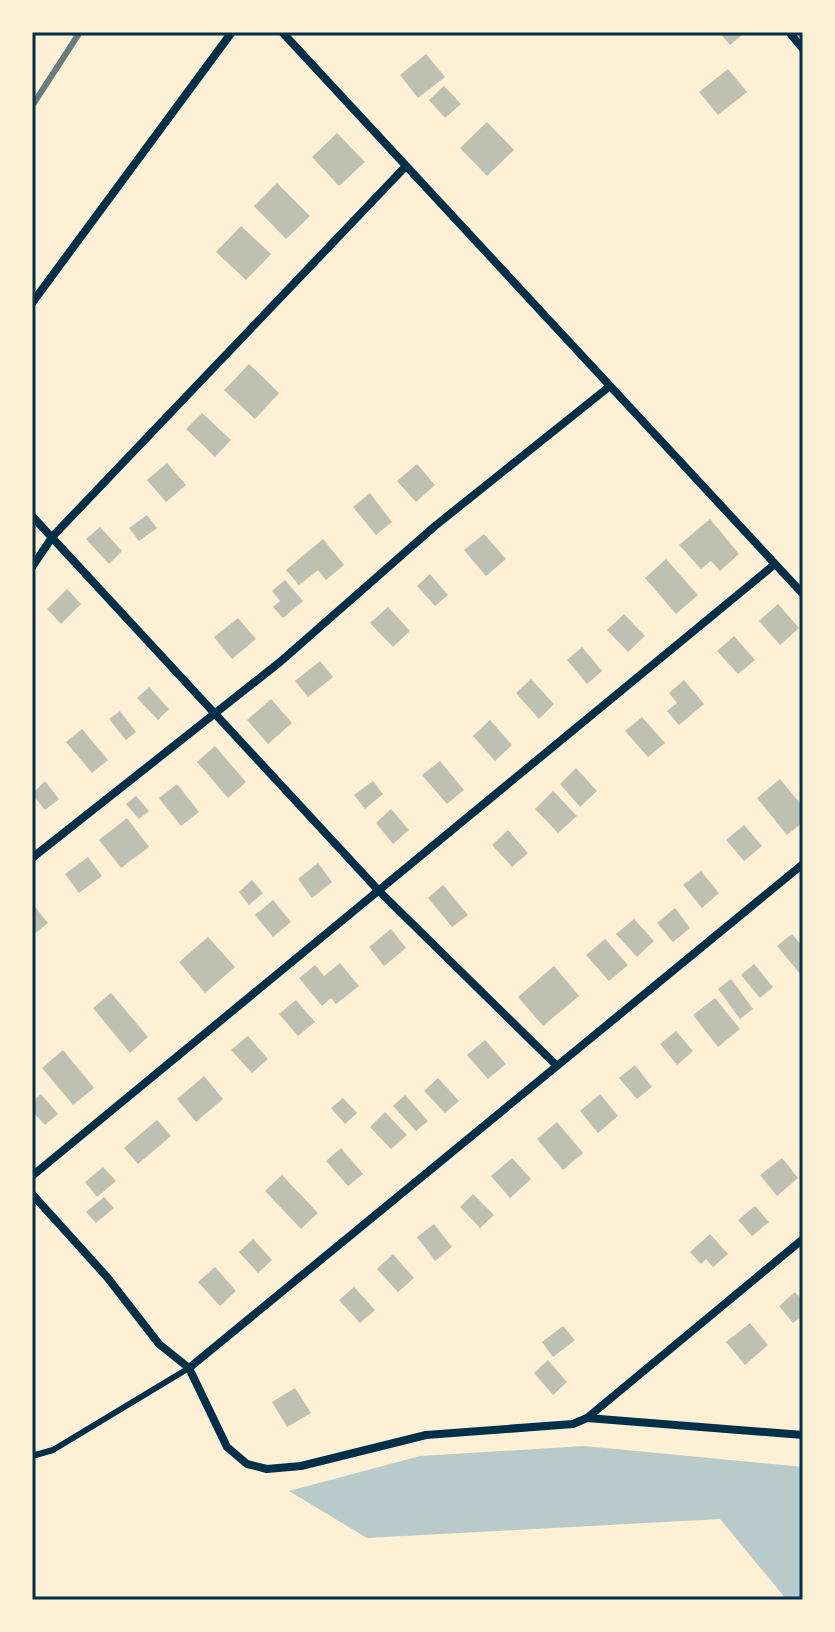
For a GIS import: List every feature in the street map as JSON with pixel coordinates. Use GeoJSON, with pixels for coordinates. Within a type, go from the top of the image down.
{"type":"FeatureCollection","features":[{"type":"Feature","properties":{"kind":"street"},"geometry":{"type":"LineString","coordinates":[[32,303],[232,32]]}},
{"type":"Feature","properties":{"kind":"street"},"geometry":{"type":"LineString","coordinates":[[282,32],[803,594]]}},
{"type":"Feature","properties":{"kind":"street"},"geometry":{"type":"LineString","coordinates":[[789,32],[803,49]]}},
{"type":"Feature","properties":{"kind":"street"},"geometry":{"type":"LineString","coordinates":[[32,567],[53,536],[406,166]]}},
{"type":"Feature","properties":{"kind":"street"},"geometry":{"type":"LineString","coordinates":[[32,858],[280,662],[435,526],[610,386]]}},
{"type":"Feature","properties":{"kind":"street"},"geometry":{"type":"LineString","coordinates":[[32,516],[379,891],[557,1066]]}},
{"type":"Feature","properties":{"kind":"street"},"geometry":{"type":"LineString","coordinates":[[32,1176],[775,564]]}},
{"type":"Feature","properties":{"kind":"street"},"geometry":{"type":"LineString","coordinates":[[189,1368],[803,864]]}},
{"type":"Feature","properties":{"kind":"street"},"geometry":{"type":"LineString","coordinates":[[32,1194],[107,1277],[159,1344],[189,1368],[227,1447],[247,1464],[267,1469],[301,1466],[426,1435],[573,1424],[587,1418],[803,1239]]}},
{"type":"Feature","properties":{"kind":"street"},"geometry":{"type":"LineString","coordinates":[[587,1418],[803,1435]]}},
{"type":"Feature","properties":{"kind":"lane"},"geometry":{"type":"LineString","coordinates":[[32,1456],[53,1450],[189,1368]]}},
{"type":"Feature","properties":{"kind":"shaded area"},"geometry":{"type":"Polygon","coordinates":[[[584,1446],[803,1467],[803,1600],[787,1600],[720,1519],[367,1538],[289,1491],[420,1456],[584,1446]]]}},
{"type":"Feature","properties":{"kind":"building"},"geometry":{"type":"Polygon","coordinates":[[[719,32],[746,32],[730,45],[719,32]]]}},
{"type":"Feature","properties":{"kind":"building"},"geometry":{"type":"Polygon","coordinates":[[[426,54],[445,77],[418,98],[400,75],[426,54]]]}},
{"type":"Feature","properties":{"kind":"building"},"geometry":{"type":"Polygon","coordinates":[[[728,69],[747,92],[718,115],[699,92],[728,69]]]}},
{"type":"Feature","properties":{"kind":"building"},"geometry":{"type":"Polygon","coordinates":[[[444,86],[461,104],[445,118],[429,100],[444,86]]]}},
{"type":"Feature","properties":{"kind":"building"},"geometry":{"type":"Polygon","coordinates":[[[487,122],[514,150],[487,176],[460,148],[487,122]]]}},
{"type":"Feature","properties":{"kind":"building"},"geometry":{"type":"Polygon","coordinates":[[[337,133],[365,162],[339,186],[312,157],[337,133]]]}},
{"type":"Feature","properties":{"kind":"building"},"geometry":{"type":"Polygon","coordinates":[[[277,183],[310,216],[286,239],[254,206],[277,183]]]}},
{"type":"Feature","properties":{"kind":"building"},"geometry":{"type":"Polygon","coordinates":[[[241,226],[271,254],[246,280],[216,252],[241,226]]]}},
{"type":"Feature","properties":{"kind":"building"},"geometry":{"type":"Polygon","coordinates":[[[249,364],[279,393],[255,419],[224,390],[249,364]]]}},
{"type":"Feature","properties":{"kind":"building"},"geometry":{"type":"Polygon","coordinates":[[[202,413],[231,440],[215,457],[186,429],[202,413]]]}},
{"type":"Feature","properties":{"kind":"building"},"geometry":{"type":"Polygon","coordinates":[[[167,463],[186,485],[166,502],[147,480],[167,463]]]}},
{"type":"Feature","properties":{"kind":"building"},"geometry":{"type":"Polygon","coordinates":[[[417,464],[435,485],[416,502],[397,481],[417,464]]]}},
{"type":"Feature","properties":{"kind":"building"},"geometry":{"type":"Polygon","coordinates":[[[370,493],[392,522],[376,535],[353,507],[370,493]]]}},
{"type":"Feature","properties":{"kind":"building"},"geometry":{"type":"Polygon","coordinates":[[[147,515],[157,528],[139,541],[129,528],[147,515]]]}},
{"type":"Feature","properties":{"kind":"building"},"geometry":{"type":"Polygon","coordinates":[[[710,519],[739,554],[720,571],[711,561],[701,569],[679,545],[710,519]]]}},
{"type":"Feature","properties":{"kind":"building"},"geometry":{"type":"Polygon","coordinates":[[[100,527],[122,551],[109,564],[86,539],[100,527]]]}},
{"type":"Feature","properties":{"kind":"building"},"geometry":{"type":"Polygon","coordinates":[[[484,534],[506,559],[486,576],[464,550],[484,534]]]}},
{"type":"Feature","properties":{"kind":"building"},"geometry":{"type":"Polygon","coordinates":[[[323,539],[344,565],[326,580],[318,570],[299,585],[286,570],[323,539]]]}},
{"type":"Feature","properties":{"kind":"building"},"geometry":{"type":"Polygon","coordinates":[[[666,559],[698,595],[676,614],[645,578],[666,559]]]}},
{"type":"Feature","properties":{"kind":"building"},"geometry":{"type":"Polygon","coordinates":[[[430,574],[448,595],[435,606],[417,586],[430,574]]]}},
{"type":"Feature","properties":{"kind":"building"},"geometry":{"type":"Polygon","coordinates":[[[285,580],[303,601],[283,618],[273,607],[280,601],[272,591],[285,580]]]}},
{"type":"Feature","properties":{"kind":"building"},"geometry":{"type":"Polygon","coordinates":[[[67,589],[81,604],[61,624],[47,609],[67,589]]]}},
{"type":"Feature","properties":{"kind":"building"},"geometry":{"type":"Polygon","coordinates":[[[778,604],[799,628],[780,645],[759,621],[778,604]]]}},
{"type":"Feature","properties":{"kind":"building"},"geometry":{"type":"Polygon","coordinates":[[[388,607],[410,631],[393,647],[370,623],[388,607]]]}},
{"type":"Feature","properties":{"kind":"building"},"geometry":{"type":"Polygon","coordinates":[[[624,614],[645,636],[628,652],[607,630],[624,614]]]}},
{"type":"Feature","properties":{"kind":"building"},"geometry":{"type":"Polygon","coordinates":[[[238,618],[256,639],[232,659],[214,637],[238,618]]]}},
{"type":"Feature","properties":{"kind":"building"},"geometry":{"type":"Polygon","coordinates":[[[734,636],[755,660],[738,674],[717,651],[734,636]]]}},
{"type":"Feature","properties":{"kind":"building"},"geometry":{"type":"Polygon","coordinates":[[[582,647],[602,671],[587,684],[567,660],[582,647]]]}},
{"type":"Feature","properties":{"kind":"building"},"geometry":{"type":"Polygon","coordinates":[[[320,661],[333,677],[308,697],[295,681],[320,661]]]}},
{"type":"Feature","properties":{"kind":"building"},"geometry":{"type":"Polygon","coordinates":[[[531,679],[554,704],[539,719],[516,693],[531,679]]]}},
{"type":"Feature","properties":{"kind":"building"},"geometry":{"type":"Polygon","coordinates":[[[684,680],[704,704],[679,725],[667,711],[677,703],[669,693],[684,680]]]}},
{"type":"Feature","properties":{"kind":"building"},"geometry":{"type":"Polygon","coordinates":[[[149,687],[169,709],[158,720],[137,698],[149,687]]]}},
{"type":"Feature","properties":{"kind":"building"},"geometry":{"type":"Polygon","coordinates":[[[271,699],[292,723],[268,744],[247,720],[271,699]]]}},
{"type":"Feature","properties":{"kind":"building"},"geometry":{"type":"Polygon","coordinates":[[[120,711],[136,732],[126,740],[109,719],[120,711]]]}},
{"type":"Feature","properties":{"kind":"building"},"geometry":{"type":"Polygon","coordinates":[[[642,717],[665,743],[648,757],[625,731],[642,717]]]}},
{"type":"Feature","properties":{"kind":"building"},"geometry":{"type":"Polygon","coordinates":[[[490,720],[512,745],[495,761],[473,736],[490,720]]]}},
{"type":"Feature","properties":{"kind":"building"},"geometry":{"type":"Polygon","coordinates":[[[82,729],[108,760],[92,773],[66,742],[82,729]]]}},
{"type":"Feature","properties":{"kind":"building"},"geometry":{"type":"Polygon","coordinates":[[[215,746],[246,782],[228,798],[197,762],[215,746]]]}},
{"type":"Feature","properties":{"kind":"building"},"geometry":{"type":"Polygon","coordinates":[[[440,761],[464,790],[447,804],[422,775],[440,761]]]}},
{"type":"Feature","properties":{"kind":"building"},"geometry":{"type":"Polygon","coordinates":[[[576,768],[597,791],[580,807],[560,784],[576,768]]]}},
{"type":"Feature","properties":{"kind":"building"},"geometry":{"type":"Polygon","coordinates":[[[780,779],[803,807],[803,822],[787,835],[757,798],[780,779]]]}},
{"type":"Feature","properties":{"kind":"building"},"geometry":{"type":"Polygon","coordinates":[[[45,781],[59,799],[45,810],[32,794],[45,781]]]}},
{"type":"Feature","properties":{"kind":"building"},"geometry":{"type":"Polygon","coordinates":[[[373,781],[383,794],[365,809],[354,795],[373,781]]]}},
{"type":"Feature","properties":{"kind":"building"},"geometry":{"type":"Polygon","coordinates":[[[177,784],[199,812],[181,826],[159,798],[177,784]]]}},
{"type":"Feature","properties":{"kind":"building"},"geometry":{"type":"Polygon","coordinates":[[[553,791],[577,816],[558,833],[535,809],[553,791]]]}},
{"type":"Feature","properties":{"kind":"building"},"geometry":{"type":"Polygon","coordinates":[[[136,796],[149,811],[139,819],[126,804],[136,796]]]}},
{"type":"Feature","properties":{"kind":"building"},"geometry":{"type":"Polygon","coordinates":[[[391,809],[409,830],[393,844],[376,823],[391,809]]]}},
{"type":"Feature","properties":{"kind":"building"},"geometry":{"type":"Polygon","coordinates":[[[127,818],[149,847],[121,868],[99,840],[127,818]]]}},
{"type":"Feature","properties":{"kind":"building"},"geometry":{"type":"Polygon","coordinates":[[[744,825],[762,846],[744,861],[726,840],[744,825]]]}},
{"type":"Feature","properties":{"kind":"building"},"geometry":{"type":"Polygon","coordinates":[[[508,830],[528,853],[512,867],[492,845],[508,830]]]}},
{"type":"Feature","properties":{"kind":"building"},"geometry":{"type":"Polygon","coordinates":[[[88,857],[102,876],[79,893],[65,874],[88,857]]]}},
{"type":"Feature","properties":{"kind":"building"},"geometry":{"type":"Polygon","coordinates":[[[318,863],[332,882],[312,898],[298,879],[318,863]]]}},
{"type":"Feature","properties":{"kind":"building"},"geometry":{"type":"Polygon","coordinates":[[[701,871],[719,893],[702,908],[683,885],[701,871]]]}},
{"type":"Feature","properties":{"kind":"building"},"geometry":{"type":"Polygon","coordinates":[[[252,880],[263,893],[249,905],[239,892],[252,880]]]}},
{"type":"Feature","properties":{"kind":"building"},"geometry":{"type":"Polygon","coordinates":[[[443,885],[468,915],[452,927],[428,898],[443,885]]]}},
{"type":"Feature","properties":{"kind":"building"},"geometry":{"type":"Polygon","coordinates":[[[273,900],[291,922],[273,937],[255,915],[273,900]]]}},
{"type":"Feature","properties":{"kind":"building"},"geometry":{"type":"Polygon","coordinates":[[[32,903],[48,923],[32,936],[32,903]]]}},
{"type":"Feature","properties":{"kind":"building"},"geometry":{"type":"Polygon","coordinates":[[[675,908],[690,928],[673,942],[657,923],[675,908]]]}},
{"type":"Feature","properties":{"kind":"building"},"geometry":{"type":"Polygon","coordinates":[[[634,919],[654,941],[637,957],[616,934],[634,919]]]}},
{"type":"Feature","properties":{"kind":"building"},"geometry":{"type":"Polygon","coordinates":[[[391,929],[406,948],[384,966],[369,947],[391,929]]]}},
{"type":"Feature","properties":{"kind":"building"},"geometry":{"type":"Polygon","coordinates":[[[792,934],[803,947],[801,975],[777,946],[792,934]]]}},
{"type":"Feature","properties":{"kind":"building"},"geometry":{"type":"Polygon","coordinates":[[[208,937],[235,967],[205,993],[179,962],[208,937]]]}},
{"type":"Feature","properties":{"kind":"building"},"geometry":{"type":"Polygon","coordinates":[[[605,939],[628,965],[609,981],[586,955],[605,939]]]}},
{"type":"Feature","properties":{"kind":"building"},"geometry":{"type":"Polygon","coordinates":[[[340,963],[359,986],[336,1004],[331,998],[322,1006],[299,978],[315,965],[324,976],[340,963]]]}},
{"type":"Feature","properties":{"kind":"building"},"geometry":{"type":"Polygon","coordinates":[[[754,964],[773,987],[760,998],[741,975],[754,964]]]}},
{"type":"Feature","properties":{"kind":"building"},"geometry":{"type":"Polygon","coordinates":[[[554,966],[579,996],[543,1026],[518,997],[554,966]]]}},
{"type":"Feature","properties":{"kind":"building"},"geometry":{"type":"Polygon","coordinates":[[[731,979],[753,1009],[740,1019],[718,989],[731,979]]]}},
{"type":"Feature","properties":{"kind":"building"},"geometry":{"type":"Polygon","coordinates":[[[111,993],[148,1037],[130,1053],[93,1008],[111,993]]]}},
{"type":"Feature","properties":{"kind":"building"},"geometry":{"type":"Polygon","coordinates":[[[715,998],[740,1029],[718,1047],[693,1015],[715,998]]]}},
{"type":"Feature","properties":{"kind":"building"},"geometry":{"type":"Polygon","coordinates":[[[296,1000],[315,1022],[298,1036],[279,1014],[296,1000]]]}},
{"type":"Feature","properties":{"kind":"building"},"geometry":{"type":"Polygon","coordinates":[[[676,1031],[693,1051],[677,1065],[660,1044],[676,1031]]]}},
{"type":"Feature","properties":{"kind":"building"},"geometry":{"type":"Polygon","coordinates":[[[248,1036],[268,1059],[252,1073],[231,1050],[248,1036]]]}},
{"type":"Feature","properties":{"kind":"building"},"geometry":{"type":"Polygon","coordinates":[[[485,1040],[506,1064],[488,1079],[467,1055],[485,1040]]]}},
{"type":"Feature","properties":{"kind":"building"},"geometry":{"type":"Polygon","coordinates":[[[63,1050],[94,1088],[73,1105],[42,1068],[63,1050]]]}},
{"type":"Feature","properties":{"kind":"building"},"geometry":{"type":"Polygon","coordinates":[[[635,1065],[652,1087],[637,1099],[619,1078],[635,1065]]]}},
{"type":"Feature","properties":{"kind":"building"},"geometry":{"type":"Polygon","coordinates":[[[204,1076],[223,1099],[196,1122],[177,1099],[204,1076]]]}},
{"type":"Feature","properties":{"kind":"building"},"geometry":{"type":"Polygon","coordinates":[[[438,1078],[459,1101],[445,1113],[424,1091],[438,1078]]]}},
{"type":"Feature","properties":{"kind":"building"},"geometry":{"type":"Polygon","coordinates":[[[41,1094],[58,1114],[45,1125],[32,1111],[32,1102],[41,1094]]]}},
{"type":"Feature","properties":{"kind":"building"},"geometry":{"type":"Polygon","coordinates":[[[600,1094],[618,1116],[598,1133],[580,1111],[600,1094]]]}},
{"type":"Feature","properties":{"kind":"building"},"geometry":{"type":"Polygon","coordinates":[[[405,1095],[428,1121],[416,1131],[393,1106],[405,1095]]]}},
{"type":"Feature","properties":{"kind":"building"},"geometry":{"type":"Polygon","coordinates":[[[343,1098],[357,1113],[345,1124],[331,1108],[343,1098]]]}},
{"type":"Feature","properties":{"kind":"building"},"geometry":{"type":"Polygon","coordinates":[[[385,1112],[407,1135],[391,1149],[370,1127],[385,1112]]]}},
{"type":"Feature","properties":{"kind":"building"},"geometry":{"type":"Polygon","coordinates":[[[157,1120],[171,1136],[138,1164],[124,1148],[157,1120]]]}},
{"type":"Feature","properties":{"kind":"building"},"geometry":{"type":"Polygon","coordinates":[[[557,1122],[583,1153],[563,1170],[537,1139],[557,1122]]]}},
{"type":"Feature","properties":{"kind":"building"},"geometry":{"type":"Polygon","coordinates":[[[341,1148],[363,1174],[348,1186],[326,1161],[341,1148]]]}},
{"type":"Feature","properties":{"kind":"building"},"geometry":{"type":"Polygon","coordinates":[[[512,1158],[531,1179],[510,1198],[491,1176],[512,1158]]]}},
{"type":"Feature","properties":{"kind":"building"},"geometry":{"type":"Polygon","coordinates":[[[782,1158],[798,1178],[777,1196],[760,1175],[782,1158]]]}},
{"type":"Feature","properties":{"kind":"building"},"geometry":{"type":"Polygon","coordinates":[[[103,1167],[116,1181],[97,1197],[85,1182],[103,1167]]]}},
{"type":"Feature","properties":{"kind":"building"},"geometry":{"type":"Polygon","coordinates":[[[282,1175],[318,1213],[301,1229],[265,1191],[282,1175]]]}},
{"type":"Feature","properties":{"kind":"building"},"geometry":{"type":"Polygon","coordinates":[[[473,1194],[494,1215],[480,1228],[460,1207],[473,1194]]]}},
{"type":"Feature","properties":{"kind":"building"},"geometry":{"type":"Polygon","coordinates":[[[104,1197],[114,1208],[96,1223],[86,1212],[104,1197]]]}},
{"type":"Feature","properties":{"kind":"building"},"geometry":{"type":"Polygon","coordinates":[[[755,1206],[769,1222],[752,1236],[738,1220],[755,1206]]]}},
{"type":"Feature","properties":{"kind":"building"},"geometry":{"type":"Polygon","coordinates":[[[434,1224],[452,1247],[435,1261],[417,1237],[434,1224]]]}},
{"type":"Feature","properties":{"kind":"building"},"geometry":{"type":"Polygon","coordinates":[[[710,1234],[728,1254],[713,1267],[706,1259],[701,1264],[690,1252],[710,1234]]]}},
{"type":"Feature","properties":{"kind":"building"},"geometry":{"type":"Polygon","coordinates":[[[253,1239],[272,1260],[258,1273],[239,1252],[253,1239]]]}},
{"type":"Feature","properties":{"kind":"building"},"geometry":{"type":"Polygon","coordinates":[[[393,1254],[414,1278],[398,1292],[377,1269],[393,1254]]]}},
{"type":"Feature","properties":{"kind":"building"},"geometry":{"type":"Polygon","coordinates":[[[215,1267],[236,1291],[220,1306],[198,1282],[215,1267]]]}},
{"type":"Feature","properties":{"kind":"building"},"geometry":{"type":"Polygon","coordinates":[[[354,1287],[375,1310],[360,1323],[339,1300],[354,1287]]]}},
{"type":"Feature","properties":{"kind":"building"},"geometry":{"type":"Polygon","coordinates":[[[795,1292],[803,1301],[803,1315],[793,1323],[779,1306],[795,1292]]]}},
{"type":"Feature","properties":{"kind":"building"},"geometry":{"type":"Polygon","coordinates":[[[750,1323],[768,1345],[745,1365],[726,1342],[750,1323]]]}},
{"type":"Feature","properties":{"kind":"building"},"geometry":{"type":"Polygon","coordinates":[[[563,1326],[575,1340],[553,1357],[542,1342],[563,1326]]]}},
{"type":"Feature","properties":{"kind":"building"},"geometry":{"type":"Polygon","coordinates":[[[548,1360],[567,1382],[553,1395],[534,1373],[548,1360]]]}},
{"type":"Feature","properties":{"kind":"building"},"geometry":{"type":"Polygon","coordinates":[[[295,1388],[311,1413],[287,1427],[272,1402],[295,1388]]]}},
{"type":"Feature","properties":{"kind":"railway"},"geometry":{"type":"LineString","coordinates":[[32,106],[80,32]]}}]}
